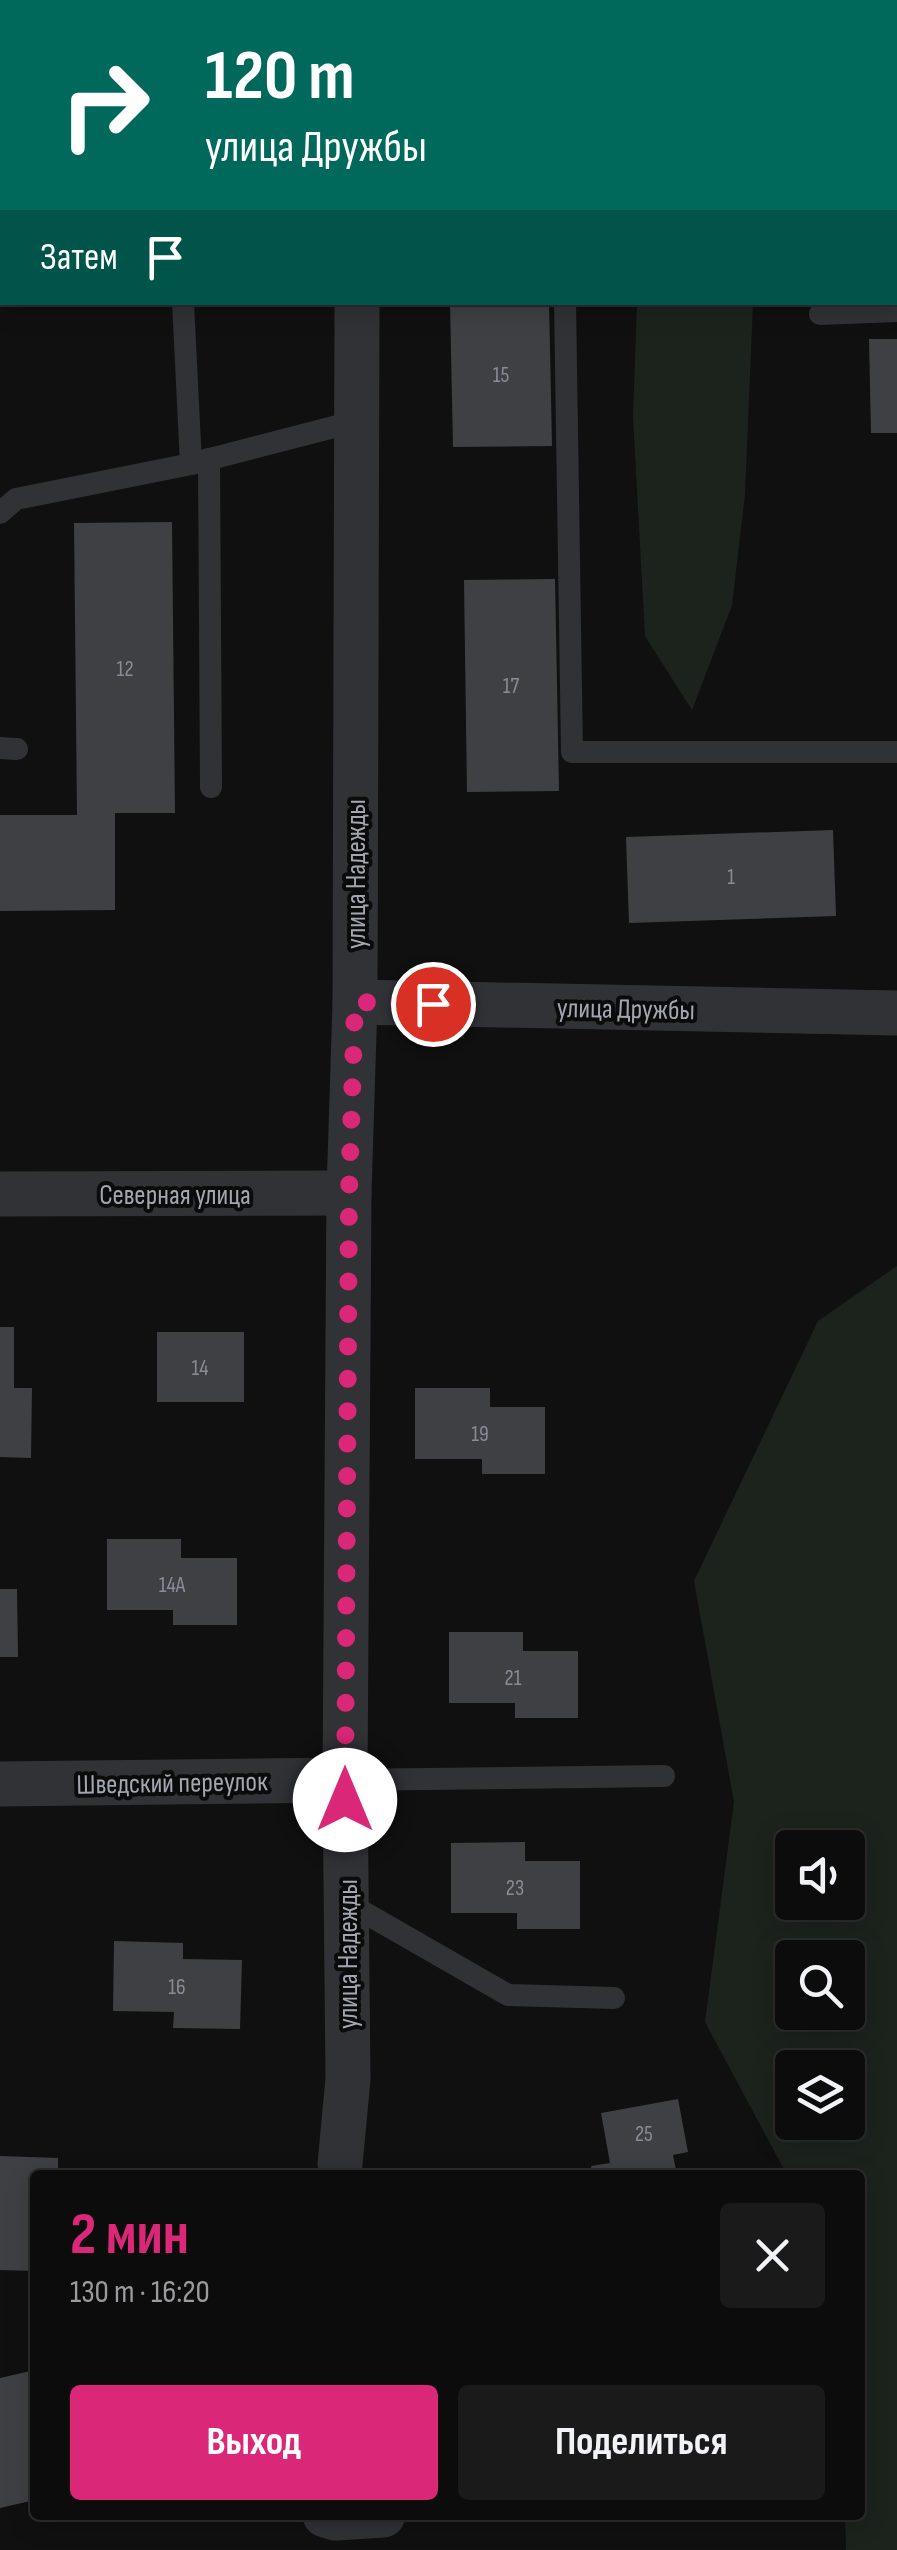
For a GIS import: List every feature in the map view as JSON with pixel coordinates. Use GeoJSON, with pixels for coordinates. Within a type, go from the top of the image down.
{"type":"FeatureCollection","features":[{"type":"Feature","properties":{"kind":"street","name":"улица Надежды"},"geometry":{"type":"LineString","coordinates":[[339,2170],[348,2079],[345,1780],[349,1193],[355,1002],[358,305]]}},
{"type":"Feature","properties":{"kind":"street","name":"улица Дружбы"},"geometry":{"type":"LineString","coordinates":[[355,1002],[897,1014]]}},
{"type":"Feature","properties":{"kind":"street","name":"Северная улица"},"geometry":{"type":"LineString","coordinates":[[0,1194],[349,1193]]}},
{"type":"Feature","properties":{"kind":"street","name":"Шведский переулок"},"geometry":{"type":"LineString","coordinates":[[0,1784],[345,1780]]}},
{"type":"Feature","properties":{"kind":"lane"},"geometry":{"type":"LineString","coordinates":[[184,305],[200,462],[211,788]]}},
{"type":"Feature","properties":{"kind":"lane"},"geometry":{"type":"LineString","coordinates":[[564,305],[572,752],[897,752]]}},
{"type":"Feature","properties":{"kind":"lane"},"geometry":{"type":"LineString","coordinates":[[820,314],[897,311]]}},
{"type":"Feature","properties":{"kind":"lane"},"geometry":{"type":"LineString","coordinates":[[0,513],[16,498],[200,462],[357,422]]}},
{"type":"Feature","properties":{"kind":"lane"},"geometry":{"type":"LineString","coordinates":[[345,1780],[664,1776]]}},
{"type":"Feature","properties":{"kind":"lane"},"geometry":{"type":"LineString","coordinates":[[346,1902],[508,1995],[614,1998]]}},
{"type":"Feature","properties":{"kind":"shaded area"},"geometry":{"type":"Polygon","coordinates":[[[637,305],[753,305],[745,494],[732,605],[692,710],[645,636],[633,417],[637,305]]]}},
{"type":"Feature","properties":{"kind":"shaded area"},"geometry":{"type":"Polygon","coordinates":[[[897,1266],[897,2550],[846,2550],[845,2520],[865,2520],[865,2170],[784,2170],[705,2022],[734,1802],[694,1581],[818,1321],[897,1266]]]}},
{"type":"Feature","properties":{"kind":"building"},"geometry":{"type":"Polygon","coordinates":[[[450,305],[549,305],[552,446],[453,447],[450,305]]]}},
{"type":"Feature","properties":{"kind":"building"},"geometry":{"type":"Polygon","coordinates":[[[869,339],[897,339],[897,433],[871,433],[869,339]]]}},
{"type":"Feature","properties":{"kind":"building"},"geometry":{"type":"Polygon","coordinates":[[[172,522],[175,813],[115,813],[115,910],[0,911],[0,815],[77,815],[74,523],[172,522]]]}},
{"type":"Feature","properties":{"kind":"building"},"geometry":{"type":"Polygon","coordinates":[[[555,579],[559,791],[467,792],[464,580],[555,579]]]}},
{"type":"Feature","properties":{"kind":"building"},"geometry":{"type":"Polygon","coordinates":[[[833,830],[836,916],[629,923],[626,837],[833,830]]]}},
{"type":"Feature","properties":{"kind":"building"},"geometry":{"type":"Polygon","coordinates":[[[0,1327],[14,1327],[14,1388],[32,1388],[31,1458],[0,1457],[0,1327]]]}},
{"type":"Feature","properties":{"kind":"building"},"geometry":{"type":"Polygon","coordinates":[[[157,1332],[244,1332],[244,1402],[157,1402],[157,1332]]]}},
{"type":"Feature","properties":{"kind":"building"},"geometry":{"type":"Polygon","coordinates":[[[415,1388],[490,1388],[490,1407],[545,1407],[545,1474],[482,1474],[482,1459],[415,1459],[415,1388]]]}},
{"type":"Feature","properties":{"kind":"building"},"geometry":{"type":"Polygon","coordinates":[[[107,1539],[181,1539],[181,1558],[237,1558],[237,1625],[173,1625],[173,1610],[107,1610],[107,1539]]]}},
{"type":"Feature","properties":{"kind":"building"},"geometry":{"type":"Polygon","coordinates":[[[0,1589],[17,1589],[18,1657],[0,1657],[0,1589]]]}},
{"type":"Feature","properties":{"kind":"building"},"geometry":{"type":"Polygon","coordinates":[[[449,1632],[523,1632],[523,1651],[578,1651],[578,1718],[515,1718],[515,1703],[449,1703],[449,1632]]]}},
{"type":"Feature","properties":{"kind":"building"},"geometry":{"type":"Polygon","coordinates":[[[525,1842],[525,1861],[580,1861],[580,1929],[517,1929],[517,1913],[451,1913],[451,1843],[525,1842]]]}},
{"type":"Feature","properties":{"kind":"building"},"geometry":{"type":"Polygon","coordinates":[[[114,1941],[183,1943],[183,1959],[242,1960],[240,2029],[173,2028],[174,2012],[113,2011],[114,1941]]]}},
{"type":"Feature","properties":{"kind":"building"},"geometry":{"type":"Polygon","coordinates":[[[678,2099],[688,2152],[673,2155],[676,2170],[591,2170],[591,2166],[610,2163],[601,2113],[678,2099]]]}},
{"type":"Feature","properties":{"kind":"building"},"geometry":{"type":"Polygon","coordinates":[[[0,2156],[58,2158],[58,2170],[30,2170],[30,2271],[0,2270],[0,2156]]]}},
{"type":"Feature","properties":{"kind":"building"},"geometry":{"type":"Polygon","coordinates":[[[30,2371],[30,2501],[0,2508],[0,2378],[30,2371]]]}},
{"type":"Feature","properties":{"kind":"route"},"geometry":{"type":"LineString","coordinates":[[345,1800],[349,1193],[355,1002],[433,1004]]}}]}
